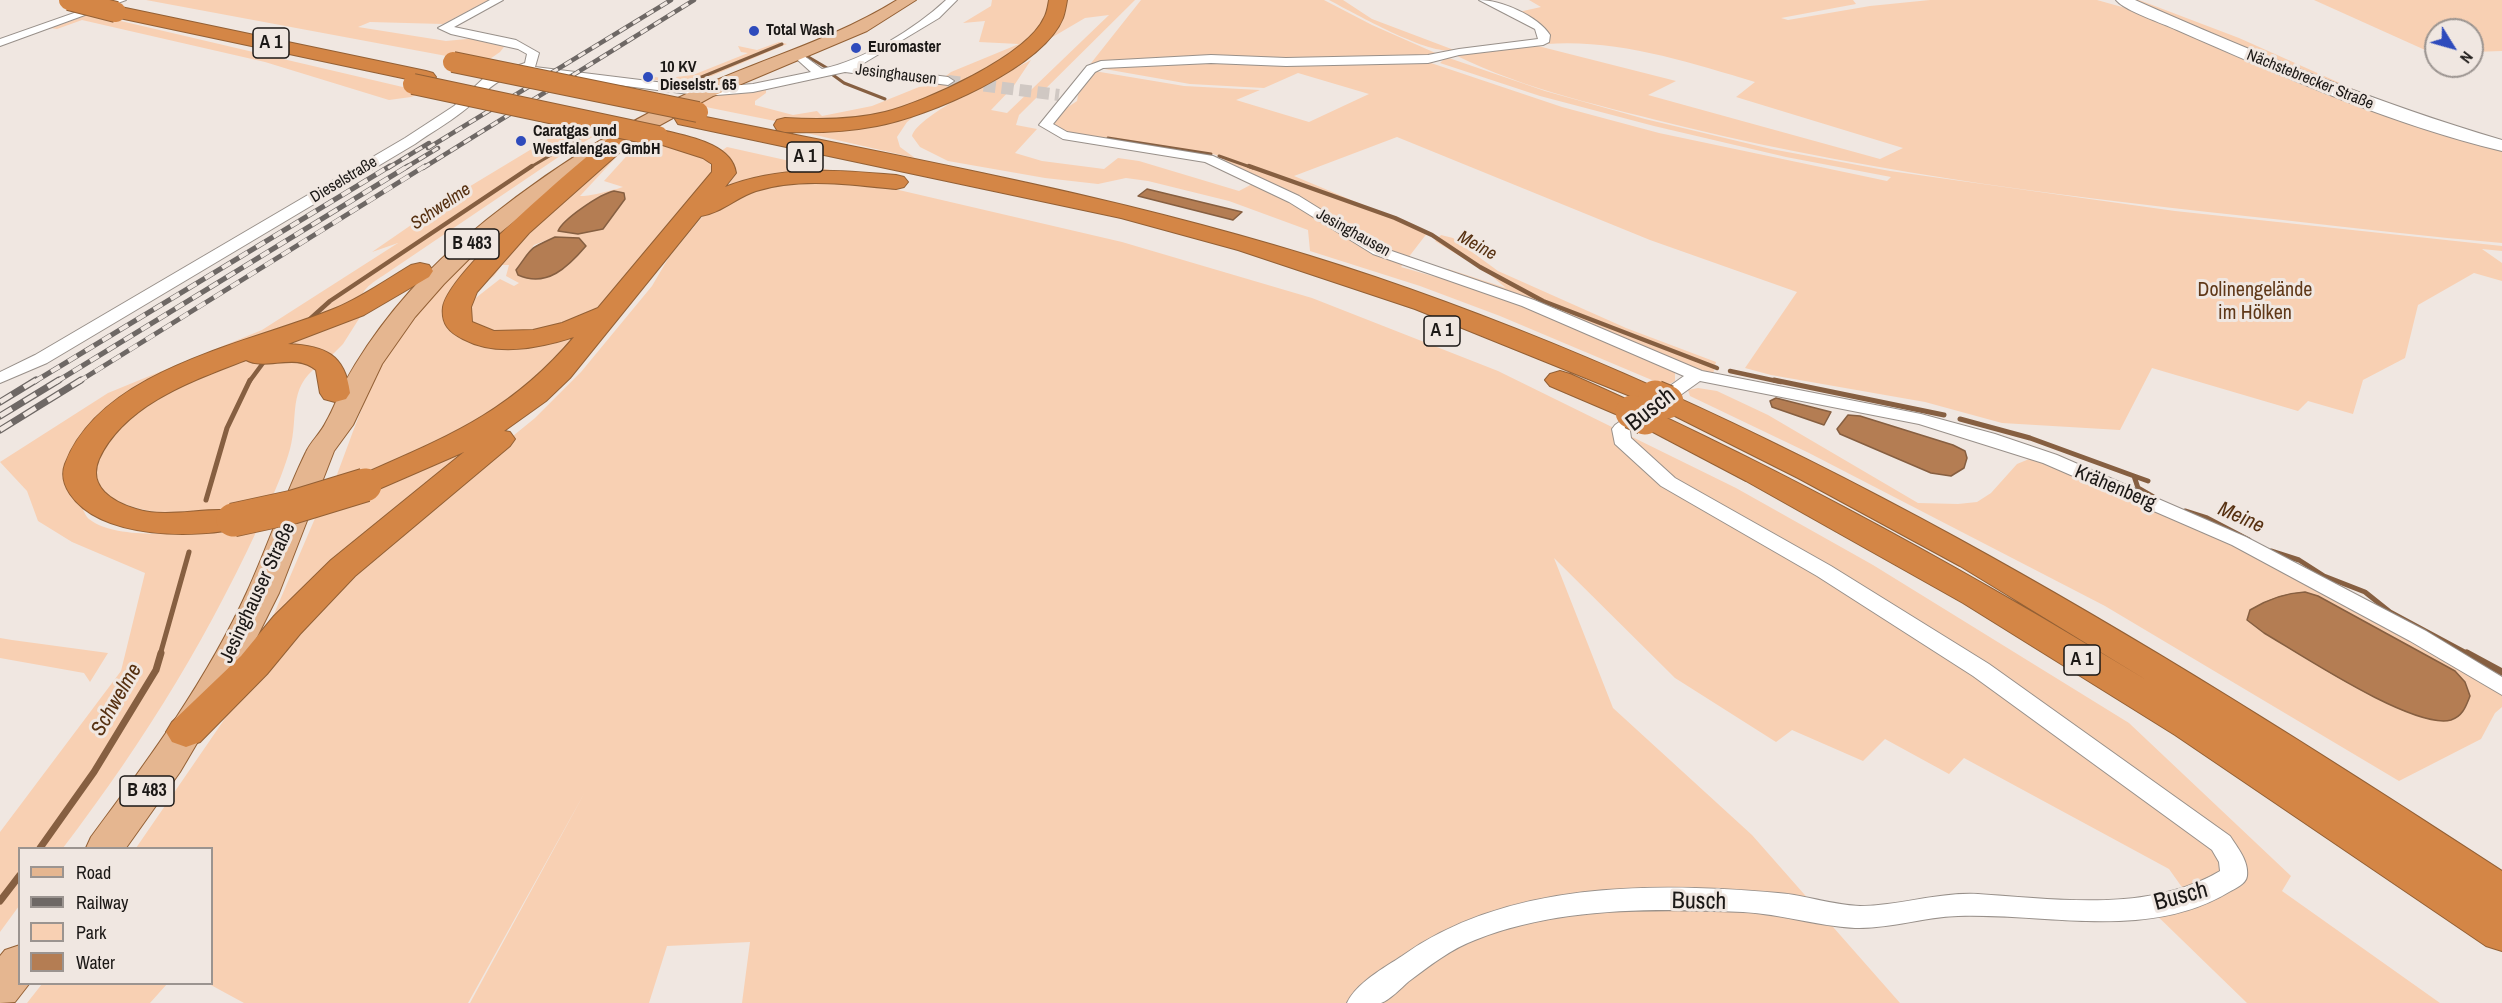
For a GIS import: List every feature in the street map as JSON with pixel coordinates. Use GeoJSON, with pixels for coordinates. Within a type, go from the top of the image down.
{"type":"FeatureCollection","features":[{"type":"Feature","properties":{"kind":"highway","name":"A 1"},"geometry":{"type":"LineString","coordinates":[[69,0],[122,4],[315,42],[430,68],[685,113],[1187,228],[1334,272],[1526,342],[1650,408],[2026,624],[2249,765],[2502,932]]}},
{"type":"Feature","properties":{"kind":"highway"},"geometry":{"type":"LineString","coordinates":[[122,4],[173,29],[430,68],[685,113],[783,125],[837,125],[879,120],[908,112],[953,86],[1020,55],[1050,24],[1058,6],[1058,0]]}},
{"type":"Feature","properties":{"kind":"highway","name":"A 1"},"geometry":{"type":"LineString","coordinates":[[315,42],[430,68]]}},
{"type":"Feature","properties":{"kind":"highway"},"geometry":{"type":"LineString","coordinates":[[953,86],[908,127],[905,139],[918,153],[972,178]]}},
{"type":"Feature","properties":{"kind":"highway","name":"A 1"},"geometry":{"type":"LineString","coordinates":[[685,113],[939,186],[1174,243],[1310,284],[1417,321],[1517,361],[1650,408],[1893,514],[2049,603],[2210,703],[2502,894]]}},
{"type":"Feature","properties":{"kind":"highway"},"geometry":{"type":"LineString","coordinates":[[420,271],[346,314],[203,366],[143,396],[101,430],[82,460],[79,474],[81,487],[102,507],[141,521],[170,524],[233,520],[294,507],[365,485],[439,454],[501,420],[560,372],[724,173],[725,166],[711,153],[685,113]]}},
{"type":"Feature","properties":{"kind":"highway"},"geometry":{"type":"LineString","coordinates":[[611,312],[557,334],[505,340],[470,334],[459,326],[456,313],[465,290],[520,228],[620,140]]}},
{"type":"Feature","properties":{"kind":"highway"},"geometry":{"type":"LineString","coordinates":[[690,217],[731,192],[780,178],[846,177],[939,186]]}},
{"type":"Feature","properties":{"kind":"highway"},"geometry":{"type":"LineString","coordinates":[[203,366],[254,355],[294,353],[316,357],[326,363],[331,370],[335,393]]}},
{"type":"Feature","properties":{"kind":"highway"},"geometry":{"type":"LineString","coordinates":[[186,732],[254,665],[287,625],[344,568],[513,428],[551,392],[560,372]]}},
{"type":"Feature","properties":{"kind":"main road","name":"Jesinghauser Straße"},"geometry":{"type":"LineString","coordinates":[[321,449],[316,436],[335,393],[366,335],[420,271],[467,229],[552,170],[625,126],[685,113],[891,0]]}},
{"type":"Feature","properties":{"kind":"main road","name":"Jesinghauser Straße"},"geometry":{"type":"LineString","coordinates":[[186,732],[226,664],[258,602],[321,449],[337,432],[358,383],[386,339],[443,271],[490,228],[528,200],[620,140],[685,113],[796,54],[871,21],[908,0]]}},
{"type":"Feature","properties":{"kind":"main road","name":"Nächstebrecker Straße"},"geometry":{"type":"LineString","coordinates":[[2123,0],[2336,92],[2401,116],[2502,146]]}},
{"type":"Feature","properties":{"kind":"main road","name":"B 483"},"geometry":{"type":"LineString","coordinates":[[106,847],[186,732]]}},
{"type":"Feature","properties":{"kind":"main road"},"geometry":{"type":"LineString","coordinates":[[0,989],[18,966]]}},
{"type":"Feature","properties":{"kind":"street"},"geometry":{"type":"LineString","coordinates":[[498,0],[444,28],[492,36],[519,44],[533,53],[531,65],[522,70]]}},
{"type":"Feature","properties":{"kind":"street","name":"Jesinghausen"},"geometry":{"type":"LineString","coordinates":[[685,113],[753,88],[845,68],[867,58],[927,21],[952,0]]}},
{"type":"Feature","properties":{"kind":"street","name":"Jesinghausen"},"geometry":{"type":"LineString","coordinates":[[1484,0],[1539,27],[1544,35],[1543,42],[1459,52],[1428,59],[1296,62],[1210,59],[1101,65],[1091,69],[1065,95],[1045,124],[1053,132],[1208,159],[1294,199],[1378,251],[1528,303],[1697,375]]}},
{"type":"Feature","properties":{"kind":"street"},"geometry":{"type":"LineString","coordinates":[[0,43],[122,4]]}},
{"type":"Feature","properties":{"kind":"street"},"geometry":{"type":"LineString","coordinates":[[796,54],[820,74]]}},
{"type":"Feature","properties":{"kind":"street","name":"Jesinghausen"},"geometry":{"type":"LineString","coordinates":[[845,68],[953,86]]}},
{"type":"Feature","properties":{"kind":"street","name":"Dieselstraße"},"geometry":{"type":"LineString","coordinates":[[0,378],[51,353],[384,157],[458,109],[489,80],[522,70],[685,113]]}},
{"type":"Feature","properties":{"kind":"street","name":"Krähenberg"},"geometry":{"type":"LineString","coordinates":[[1697,375],[1921,419],[1989,438],[2050,459],[2239,541],[2418,636],[2502,687]]}},
{"type":"Feature","properties":{"kind":"street","name":"Busch"},"geometry":{"type":"LineString","coordinates":[[1361,1003],[1425,953],[1463,933],[1496,921],[1558,908],[1694,901],[1782,904],[1845,917],[1900,915],[1954,905],[2042,909],[2147,908],[2194,898],[2219,887],[2234,876],[2232,860],[2221,843],[1981,670],[1824,571],[1668,482],[1622,440],[1621,429],[1697,375]]}},
{"type":"Feature","properties":{"kind":"green space"},"geometry":{"type":"Polygon","coordinates":[[[146,0],[489,0],[443,24],[370,22],[358,27],[446,41],[477,38],[507,43],[500,52],[484,63],[146,0]]]}},
{"type":"Feature","properties":{"kind":"green space"},"geometry":{"type":"Polygon","coordinates":[[[992,0],[1049,0],[1049,15],[1021,49],[941,96],[872,118],[785,123],[691,104],[705,97],[766,88],[766,93],[755,101],[755,105],[793,115],[817,111],[822,116],[872,106],[919,87],[940,85],[952,79],[946,76],[951,72],[1019,44],[979,42],[985,21],[963,23],[991,6],[992,0]]]}},
{"type":"Feature","properties":{"kind":"green space","name":"Dolinengelände im Hölken"},"geometry":{"type":"Polygon","coordinates":[[[1066,0],[1135,0],[1019,115],[1016,125],[1037,129],[1015,153],[1042,161],[1104,169],[1118,158],[1139,161],[1239,191],[1256,182],[1224,164],[1226,158],[1206,152],[1202,155],[1061,132],[1051,122],[1059,113],[1077,101],[1078,95],[1094,71],[1184,86],[1260,90],[1236,100],[1309,122],[1369,94],[1298,73],[1264,88],[1190,84],[1099,68],[1156,63],[1428,62],[1562,107],[1659,133],[1887,181],[1891,177],[1786,157],[1540,96],[1440,63],[1446,57],[1545,91],[1645,119],[1771,149],[1890,171],[2175,211],[2502,246],[2502,251],[2482,249],[2502,263],[2502,281],[2474,273],[2418,305],[2405,358],[2363,380],[2353,414],[2308,401],[2298,411],[2152,368],[2120,430],[2002,423],[1925,402],[1771,375],[1745,368],[1797,292],[1650,240],[1397,137],[1294,176],[1428,232],[1401,267],[1436,277],[1448,269],[1506,288],[1488,273],[1435,241],[1441,235],[1453,238],[1498,271],[1626,328],[1716,362],[1713,374],[1675,361],[1675,381],[1666,386],[1500,316],[1420,286],[1310,251],[1308,230],[1229,201],[1148,181],[1126,178],[1098,184],[1045,178],[948,161],[920,147],[912,136],[918,127],[930,117],[965,95],[1031,60],[1013,87],[991,110],[1007,113],[1109,15],[1085,18],[1039,45],[1061,18],[1066,0]]]}},
{"type":"Feature","properties":{"kind":"green space"},"geometry":{"type":"Polygon","coordinates":[[[1141,0],[1324,0],[1372,25],[1440,55],[1098,64],[1084,72],[1141,0]]]}},
{"type":"Feature","properties":{"kind":"green space"},"geometry":{"type":"Polygon","coordinates":[[[1329,0],[1343,0],[1372,19],[1454,50],[1427,47],[1329,0]]]}},
{"type":"Feature","properties":{"kind":"green space"},"geometry":{"type":"Polygon","coordinates":[[[1529,0],[1853,0],[1856,4],[1781,18],[1788,20],[1870,6],[1930,0],[2097,0],[2129,9],[2278,75],[2357,106],[2502,151],[2502,243],[2058,194],[1833,159],[1685,127],[1568,97],[1510,78],[1455,55],[1534,45],[1676,81],[1648,95],[1880,159],[1903,148],[1736,97],[1755,82],[1704,67],[1652,54],[1600,45],[1547,44],[1545,36],[1514,13],[1541,7],[1529,0]]]}},
{"type":"Feature","properties":{"kind":"green space"},"geometry":{"type":"Polygon","coordinates":[[[2129,0],[2139,0],[2239,38],[2425,121],[2129,0]]]}},
{"type":"Feature","properties":{"kind":"green space"},"geometry":{"type":"Polygon","coordinates":[[[2314,0],[2502,0],[2502,51],[2484,52],[2484,18],[2424,18],[2424,50],[2314,0]]]}},
{"type":"Feature","properties":{"kind":"green space"},"geometry":{"type":"Polygon","coordinates":[[[91,14],[424,92],[411,97],[389,100],[265,62],[82,20],[57,29],[50,28],[91,14]]]}},
{"type":"Feature","properties":{"kind":"green space"},"geometry":{"type":"Polygon","coordinates":[[[779,42],[787,44],[695,83],[641,79],[651,74],[654,77],[677,79],[676,77],[693,75],[748,53],[741,52],[738,46],[757,50],[779,42]]]}},
{"type":"Feature","properties":{"kind":"green space"},"geometry":{"type":"Polygon","coordinates":[[[922,110],[907,122],[897,137],[900,147],[915,158],[785,128],[922,110]]]}},
{"type":"Feature","properties":{"kind":"green space"},"geometry":{"type":"Polygon","coordinates":[[[573,124],[603,131],[563,154],[375,281],[366,288],[361,303],[327,320],[171,375],[135,393],[104,417],[78,447],[67,470],[67,485],[88,518],[102,526],[118,531],[156,534],[228,529],[235,512],[164,513],[122,503],[94,482],[94,456],[113,427],[148,400],[192,376],[238,361],[283,356],[318,366],[308,375],[298,394],[293,437],[275,491],[225,596],[201,640],[123,766],[64,847],[18,847],[18,907],[0,932],[0,832],[121,671],[145,573],[72,542],[38,521],[27,491],[0,462],[108,393],[262,330],[398,243],[372,252],[429,211],[573,124]]]}},
{"type":"Feature","properties":{"kind":"green space"},"geometry":{"type":"Polygon","coordinates":[[[634,138],[580,196],[623,187],[604,181],[642,139],[702,156],[708,161],[715,174],[606,306],[534,334],[488,331],[473,325],[469,319],[468,304],[500,279],[514,286],[519,283],[506,276],[509,265],[502,265],[494,276],[482,284],[549,209],[634,138]],[[555,237],[534,245],[516,270],[523,277],[551,276],[584,249],[584,244],[555,237]]]}},
{"type":"Feature","properties":{"kind":"green space"},"geometry":{"type":"Polygon","coordinates":[[[727,147],[839,172],[728,187],[734,167],[731,159],[721,151],[727,147]]]}},
{"type":"Feature","properties":{"kind":"green space"},"geometry":{"type":"Polygon","coordinates":[[[793,180],[886,187],[1122,242],[1312,298],[1498,371],[1736,488],[1873,565],[2129,723],[2291,876],[2282,891],[2440,1003],[2247,1003],[2146,905],[2189,897],[2169,869],[1964,758],[1949,774],[1885,739],[1863,761],[1792,730],[1776,742],[1675,678],[1554,558],[1613,708],[1752,835],[1900,1003],[742,1003],[750,942],[667,946],[649,1003],[470,1003],[585,792],[468,1003],[244,1003],[211,985],[213,985],[213,847],[137,847],[250,682],[405,524],[535,418],[581,372],[652,286],[669,257],[703,216],[727,199],[793,180]]]}},
{"type":"Feature","properties":{"kind":"green space"},"geometry":{"type":"Polygon","coordinates":[[[546,194],[493,251],[457,332],[581,334],[556,363],[472,429],[332,488],[374,381],[395,340],[408,321],[438,285],[455,269],[546,194]]]}},
{"type":"Feature","properties":{"kind":"green space"},"geometry":{"type":"Polygon","coordinates":[[[362,314],[343,344],[330,357],[284,348],[289,340],[362,314]]]}},
{"type":"Feature","properties":{"kind":"green space"},"geometry":{"type":"Polygon","coordinates":[[[1698,388],[1717,391],[1768,415],[1918,503],[1977,502],[1991,493],[2017,464],[2034,457],[2237,546],[2502,691],[2502,707],[2495,713],[2481,739],[2399,781],[2105,606],[1809,453],[1690,396],[1688,390],[1698,388]]]}},
{"type":"Feature","properties":{"kind":"green space"},"geometry":{"type":"Polygon","coordinates":[[[491,434],[265,635],[319,509],[491,434]]]}},
{"type":"Feature","properties":{"kind":"green space"},"geometry":{"type":"Polygon","coordinates":[[[0,638],[108,653],[90,682],[84,673],[0,658],[0,638]]]}},
{"type":"Feature","properties":{"kind":"green space"},"geometry":{"type":"Polygon","coordinates":[[[41,985],[166,985],[150,1003],[27,1003],[41,985]]]}},
{"type":"Feature","properties":{"kind":"water"},"geometry":{"type":"Polygon","coordinates":[[[1147,189],[1242,212],[1233,220],[1138,196],[1147,189]]]}},
{"type":"Feature","properties":{"kind":"water"},"geometry":{"type":"Polygon","coordinates":[[[614,191],[624,193],[625,199],[603,229],[578,234],[558,231],[567,220],[583,208],[614,191]]]}},
{"type":"Feature","properties":{"kind":"water"},"geometry":{"type":"Polygon","coordinates":[[[555,237],[579,238],[586,246],[564,268],[548,277],[538,279],[518,275],[516,270],[532,249],[555,237]]]}},
{"type":"Feature","properties":{"kind":"water"},"geometry":{"type":"Polygon","coordinates":[[[1776,398],[1831,412],[1824,425],[1772,407],[1770,401],[1776,398]]]}},
{"type":"Feature","properties":{"kind":"water"},"geometry":{"type":"Polygon","coordinates":[[[1848,415],[1860,416],[1953,445],[1965,451],[1967,458],[1964,468],[1951,476],[1931,473],[1840,434],[1837,429],[1848,415]]]}},
{"type":"Feature","properties":{"kind":"water"},"geometry":{"type":"Polygon","coordinates":[[[2305,592],[2318,596],[2455,671],[2465,682],[2470,696],[2461,713],[2451,720],[2434,720],[2411,714],[2357,688],[2264,633],[2247,620],[2250,610],[2263,603],[2283,595],[2305,592]]]}},
{"type":"Feature","properties":{"kind":"waterway","name":"Schwelme"},"geometry":{"type":"LineString","coordinates":[[687,83],[782,44]]}},
{"type":"Feature","properties":{"kind":"waterway","name":"Meine"},"geometry":{"type":"LineString","coordinates":[[805,55],[827,68]]}},
{"type":"Feature","properties":{"kind":"waterway","name":"Meine"},"geometry":{"type":"LineString","coordinates":[[833,75],[844,83],[885,99]]}},
{"type":"Feature","properties":{"kind":"waterway","name":"Schwelme"},"geometry":{"type":"LineString","coordinates":[[529,168],[595,129]]}},
{"type":"Feature","properties":{"kind":"waterway","name":"Meine"},"geometry":{"type":"LineString","coordinates":[[1108,138],[1211,154]]}},
{"type":"Feature","properties":{"kind":"waterway","name":"Meine"},"geometry":{"type":"LineString","coordinates":[[1219,156],[1253,168]]}},
{"type":"Feature","properties":{"kind":"waterway","name":"Meine"},"geometry":{"type":"LineString","coordinates":[[1249,166],[1395,218],[1432,235],[1480,267],[1543,301],[1717,368]]}},
{"type":"Feature","properties":{"kind":"waterway","name":"Schwelme"},"geometry":{"type":"LineString","coordinates":[[310,319],[330,301],[529,168]]}},
{"type":"Feature","properties":{"kind":"waterway","name":"Schwelme"},"geometry":{"type":"LineString","coordinates":[[249,382],[263,363]]}},
{"type":"Feature","properties":{"kind":"waterway","name":"Meine"},"geometry":{"type":"LineString","coordinates":[[1730,371],[1781,382]]}},
{"type":"Feature","properties":{"kind":"waterway","name":"Meine"},"geometry":{"type":"LineString","coordinates":[[1774,380],[1944,415]]}},
{"type":"Feature","properties":{"kind":"waterway","name":"Schwelme"},"geometry":{"type":"LineString","coordinates":[[206,500],[227,428],[249,382]]}},
{"type":"Feature","properties":{"kind":"waterway","name":"Meine"},"geometry":{"type":"LineString","coordinates":[[1960,419],[2030,438],[2134,476]]}},
{"type":"Feature","properties":{"kind":"waterway"},"geometry":{"type":"LineString","coordinates":[[2134,476],[2148,481]]}},
{"type":"Feature","properties":{"kind":"waterway","name":"Meine"},"geometry":{"type":"LineString","coordinates":[[2134,476],[2138,488],[2157,499]]}},
{"type":"Feature","properties":{"kind":"waterway","name":"Meine"},"geometry":{"type":"LineString","coordinates":[[2185,511],[2207,518],[2249,540]]}},
{"type":"Feature","properties":{"kind":"waterway","name":"Meine"},"geometry":{"type":"LineString","coordinates":[[2271,551],[2299,560],[2324,576],[2365,592],[2390,612],[2470,655]]}},
{"type":"Feature","properties":{"kind":"waterway","name":"Schwelme"},"geometry":{"type":"LineString","coordinates":[[160,655],[189,552]]}},
{"type":"Feature","properties":{"kind":"waterway","name":"Schwelme"},"geometry":{"type":"LineString","coordinates":[[41,847],[94,772],[156,670],[161,653]]}},
{"type":"Feature","properties":{"kind":"waterway","name":"Meine"},"geometry":{"type":"LineString","coordinates":[[2467,653],[2502,672]]}},
{"type":"Feature","properties":{"kind":"waterway","name":"Schwelme"},"geometry":{"type":"LineString","coordinates":[[0,901],[18,878]]}},
{"type":"Feature","properties":{"kind":"tunnel"},"geometry":{"type":"LineString","coordinates":[[948,81],[1059,95]]}},
{"type":"Feature","properties":{"kind":"railway"},"geometry":{"type":"LineString","coordinates":[[428,148],[671,0]]}},
{"type":"Feature","properties":{"kind":"railway"},"geometry":{"type":"LineString","coordinates":[[423,168],[694,0]]}},
{"type":"Feature","properties":{"kind":"railway"},"geometry":{"type":"LineString","coordinates":[[388,168],[429,143]]}},
{"type":"Feature","properties":{"kind":"railway"},"geometry":{"type":"LineString","coordinates":[[405,168],[438,148]]}},
{"type":"Feature","properties":{"kind":"railway"},"geometry":{"type":"LineString","coordinates":[[34,382],[390,166]]}},
{"type":"Feature","properties":{"kind":"railway"},"geometry":{"type":"LineString","coordinates":[[56,382],[408,166]]}},
{"type":"Feature","properties":{"kind":"railway"},"geometry":{"type":"LineString","coordinates":[[78,382],[425,166]]}},
{"type":"Feature","properties":{"kind":"railway"},"geometry":{"type":"LineString","coordinates":[[0,402],[36,380]]}},
{"type":"Feature","properties":{"kind":"railway"},"geometry":{"type":"LineString","coordinates":[[0,416],[59,380]]}},
{"type":"Feature","properties":{"kind":"railway"},"geometry":{"type":"LineString","coordinates":[[0,430],[81,380]]}},
{"type":"Feature","properties":{"kind":"place","name":"Total Wash"},"geometry":{"type":"Point","coordinates":[754,31]}},
{"type":"Feature","properties":{"kind":"place","name":"Euromaster"},"geometry":{"type":"Point","coordinates":[856,48]}},
{"type":"Feature","properties":{"kind":"place","name":"10 KV Dieselstr. 65"},"geometry":{"type":"Point","coordinates":[648,77]}},
{"type":"Feature","properties":{"kind":"place","name":"Caratgas und Westfalengas GmbH"},"geometry":{"type":"Point","coordinates":[521,141]}}]}
